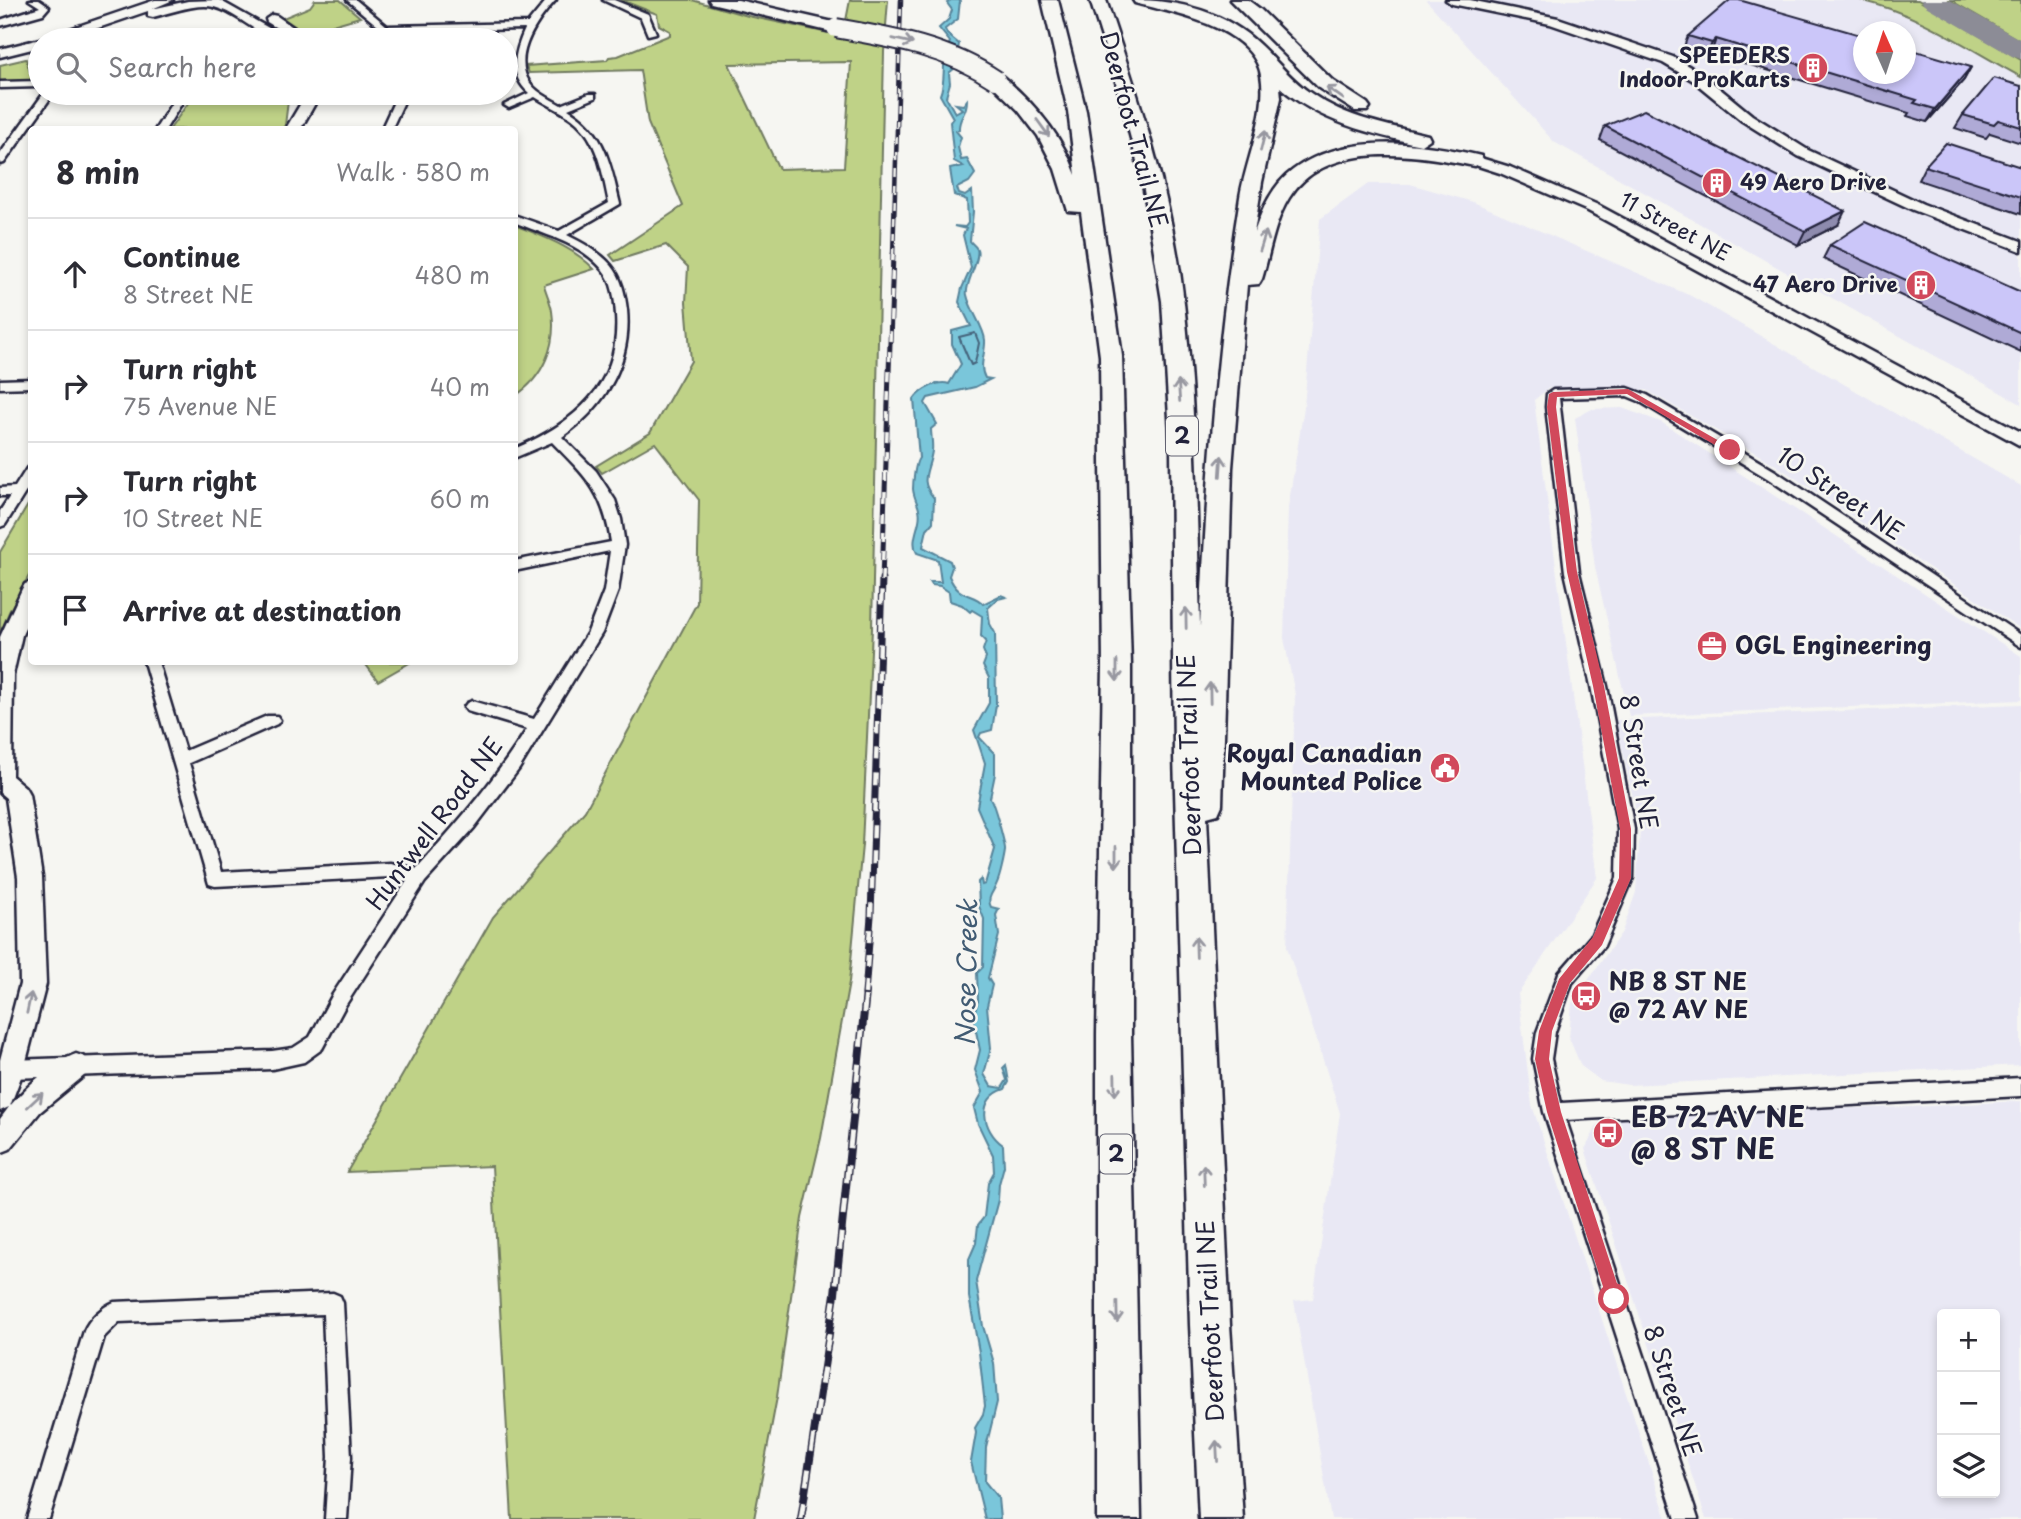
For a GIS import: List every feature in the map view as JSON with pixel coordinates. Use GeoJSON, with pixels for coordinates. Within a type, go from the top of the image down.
{"type":"FeatureCollection","features":[{"type":"Feature","properties":{"kind":"highway"},"geometry":{"type":"LineString","coordinates":[[717,0],[938,50],[973,65],[996,80],[1024,105],[1044,128],[1068,177],[1078,223],[1103,488],[1115,529]]}},
{"type":"Feature","properties":{"kind":"highway","name":"Deerfoot Trail NE"},"geometry":{"type":"LineString","coordinates":[[1050,0],[1077,111],[1109,343],[1115,529],[1114,1048],[1119,1519]]}},
{"type":"Feature","properties":{"kind":"highway","name":"Deerfoot Trail NE"},"geometry":{"type":"LineString","coordinates":[[1098,0],[1125,82],[1153,184],[1173,301],[1183,451],[1193,883],[1221,1519]]}},
{"type":"Feature","properties":{"kind":"highway"},"geometry":{"type":"LineString","coordinates":[[1141,0],[1185,10],[1216,22],[1252,46],[1292,89],[1315,104],[1337,114],[1470,154]]}},
{"type":"Feature","properties":{"kind":"highway"},"geometry":{"type":"LineString","coordinates":[[1238,0],[1288,46],[1329,90],[1346,101],[1470,154]]}},
{"type":"Feature","properties":{"kind":"highway"},"geometry":{"type":"LineString","coordinates":[[1193,883],[1206,826],[1220,468],[1230,354],[1248,207],[1272,98],[1271,77],[1264,59]]}},
{"type":"Feature","properties":{"kind":"highway"},"geometry":{"type":"LineString","coordinates":[[1230,354],[1247,290],[1281,193],[1294,179],[1330,159],[1368,151],[1420,150],[1470,154]]}},
{"type":"Feature","properties":{"kind":"main road"},"geometry":{"type":"LineString","coordinates":[[294,126],[296,105]]}},
{"type":"Feature","properties":{"kind":"street"},"geometry":{"type":"LineString","coordinates":[[0,23],[40,12],[44,7],[33,0]]}},
{"type":"Feature","properties":{"kind":"street"},"geometry":{"type":"LineString","coordinates":[[86,28],[167,0]]}},
{"type":"Feature","properties":{"kind":"street"},"geometry":{"type":"LineString","coordinates":[[110,28],[187,0]]}},
{"type":"Feature","properties":{"kind":"street"},"geometry":{"type":"LineString","coordinates":[[351,0],[384,28]]}},
{"type":"Feature","properties":{"kind":"street"},"geometry":{"type":"LineString","coordinates":[[552,0],[536,15],[530,26],[518,58],[519,75],[535,94],[561,108],[591,132],[601,154],[615,204],[559,235]]}},
{"type":"Feature","properties":{"kind":"street"},"geometry":{"type":"LineString","coordinates":[[607,0],[645,16],[651,33]]}},
{"type":"Feature","properties":{"kind":"street"},"geometry":{"type":"LineString","coordinates":[[1452,0],[1553,21],[1668,60],[1698,77],[1747,118],[1803,153],[1918,207],[2021,246]]}},
{"type":"Feature","properties":{"kind":"street"},"geometry":{"type":"LineString","coordinates":[[147,15],[212,1],[261,28]]}},
{"type":"Feature","properties":{"kind":"street"},"geometry":{"type":"LineString","coordinates":[[237,1],[289,28]]}},
{"type":"Feature","properties":{"kind":"street"},"geometry":{"type":"LineString","coordinates":[[433,28],[530,26]]}},
{"type":"Feature","properties":{"kind":"street"},"geometry":{"type":"LineString","coordinates":[[0,53],[28,46]]}},
{"type":"Feature","properties":{"kind":"street"},"geometry":{"type":"LineString","coordinates":[[0,61],[28,54]]}},
{"type":"Feature","properties":{"kind":"street"},"geometry":{"type":"LineString","coordinates":[[0,85],[28,84]]}},
{"type":"Feature","properties":{"kind":"street"},"geometry":{"type":"LineString","coordinates":[[518,101],[535,94]]}},
{"type":"Feature","properties":{"kind":"street"},"geometry":{"type":"LineString","coordinates":[[561,108],[592,96]]}},
{"type":"Feature","properties":{"kind":"street"},"geometry":{"type":"LineString","coordinates":[[0,160],[3,149],[39,105]]}},
{"type":"Feature","properties":{"kind":"street"},"geometry":{"type":"LineString","coordinates":[[162,126],[176,105]]}},
{"type":"Feature","properties":{"kind":"street"},"geometry":{"type":"LineString","coordinates":[[295,126],[308,105]]}},
{"type":"Feature","properties":{"kind":"street"},"geometry":{"type":"LineString","coordinates":[[388,126],[397,105]]}},
{"type":"Feature","properties":{"kind":"street","name":"11 Street NE"},"geometry":{"type":"LineString","coordinates":[[1470,154],[1593,208],[2021,440]]}},
{"type":"Feature","properties":{"kind":"street"},"geometry":{"type":"LineString","coordinates":[[518,220],[559,235],[602,262],[618,287],[623,316],[622,351],[613,375],[576,419],[554,436],[518,452]]}},
{"type":"Feature","properties":{"kind":"street"},"geometry":{"type":"LineString","coordinates":[[0,384],[28,383]]}},
{"type":"Feature","properties":{"kind":"street","name":"11 Street NE"},"geometry":{"type":"LineString","coordinates":[[1922,384],[1956,393],[2021,428]]}},
{"type":"Feature","properties":{"kind":"street","name":"10 Street NE"},"geometry":{"type":"LineString","coordinates":[[1553,394],[1628,392],[1772,475],[2021,642]]}},
{"type":"Feature","properties":{"kind":"street","name":"8 Street NE"},"geometry":{"type":"LineString","coordinates":[[1553,394],[1552,407],[1572,572],[1599,686],[1626,829],[1625,878],[1598,941],[1565,979],[1546,1031],[1542,1059],[1554,1112],[1687,1519]]}},
{"type":"Feature","properties":{"kind":"street","name":"Huntwell Road NE"},"geometry":{"type":"LineString","coordinates":[[6,1069],[272,1060],[297,1056],[316,1043],[339,1000],[419,877],[468,823],[513,765],[595,632],[611,591],[618,545],[614,519],[608,500],[591,474],[554,436]]}},
{"type":"Feature","properties":{"kind":"street"},"geometry":{"type":"LineString","coordinates":[[0,522],[28,477]]}},
{"type":"Feature","properties":{"kind":"street"},"geometry":{"type":"LineString","coordinates":[[0,492],[19,491]]}},
{"type":"Feature","properties":{"kind":"street"},"geometry":{"type":"LineString","coordinates":[[518,565],[618,545]]}},
{"type":"Feature","properties":{"kind":"street"},"geometry":{"type":"LineString","coordinates":[[0,1098],[6,1069],[33,984],[30,881],[18,794],[0,782],[2,675],[11,635],[28,598]]}},
{"type":"Feature","properties":{"kind":"street"},"geometry":{"type":"LineString","coordinates":[[152,665],[215,879],[390,870],[419,877]]}},
{"type":"Feature","properties":{"kind":"street"},"geometry":{"type":"LineString","coordinates":[[472,707],[538,726]]}},
{"type":"Feature","properties":{"kind":"street"},"geometry":{"type":"LineString","coordinates":[[179,760],[272,720]]}},
{"type":"Feature","properties":{"kind":"street"},"geometry":{"type":"LineString","coordinates":[[0,1140],[30,1103],[76,1066]]}},
{"type":"Feature","properties":{"kind":"street"},"geometry":{"type":"LineString","coordinates":[[1554,1112],[2021,1087]]}},
{"type":"Feature","properties":{"kind":"street"},"geometry":{"type":"LineString","coordinates":[[38,1519],[95,1331],[114,1312],[333,1303],[340,1457],[336,1519]]}},
{"type":"Feature","properties":{"kind":"shaded area"},"geometry":{"type":"Polygon","coordinates":[[[1426,0],[2021,0],[2021,404],[1554,142],[1426,0]]]}},
{"type":"Feature","properties":{"kind":"shaded area"},"geometry":{"type":"Polygon","coordinates":[[[1368,184],[1410,184],[1473,202],[1691,296],[2021,486],[2021,629],[1771,462],[1646,390],[1549,388],[1534,400],[1597,878],[1518,994],[1532,1105],[1667,1519],[1331,1519],[1294,1301],[1313,1299],[1340,1113],[1287,947],[1295,695],[1284,638],[1288,508],[1304,407],[1320,219],[1368,184]]]}},
{"type":"Feature","properties":{"kind":"shaded area"},"geometry":{"type":"Polygon","coordinates":[[[1622,408],[1661,422],[2021,656],[2021,700],[1629,716],[1595,567],[1575,418],[1592,409],[1622,408]]]}},
{"type":"Feature","properties":{"kind":"shaded area"},"geometry":{"type":"Polygon","coordinates":[[[2021,704],[2021,1065],[1629,1085],[1601,1081],[1581,1066],[1569,1038],[1572,1003],[1622,932],[1636,892],[1640,830],[1616,720],[2021,704]]]}},
{"type":"Feature","properties":{"kind":"shaded area"},"geometry":{"type":"Polygon","coordinates":[[[2021,1101],[2021,1519],[1706,1519],[1585,1149],[1604,1113],[1912,1107],[2021,1101]]]}},
{"type":"Feature","properties":{"kind":"green space"},"geometry":{"type":"Polygon","coordinates":[[[315,0],[340,0],[360,17],[322,28],[298,28],[283,18],[310,7],[315,0]]]}},
{"type":"Feature","properties":{"kind":"green space"},"geometry":{"type":"Polygon","coordinates":[[[621,0],[692,0],[748,16],[843,36],[850,0],[888,0],[884,52],[872,629],[862,845],[849,982],[821,1138],[802,1218],[777,1397],[754,1519],[512,1519],[492,1166],[347,1172],[493,917],[585,811],[697,603],[699,500],[655,443],[602,473],[596,466],[650,433],[691,361],[686,302],[688,267],[666,245],[615,261],[610,255],[683,206],[648,123],[640,70],[529,73],[526,66],[607,60],[670,35],[670,31],[659,25],[657,14],[621,0]],[[851,62],[729,64],[779,169],[844,167],[851,62]]]}},
{"type":"Feature","properties":{"kind":"green space"},"geometry":{"type":"Polygon","coordinates":[[[1860,0],[1918,0],[2021,60],[2021,77],[1923,23],[1860,0]]]}},
{"type":"Feature","properties":{"kind":"green space"},"geometry":{"type":"Polygon","coordinates":[[[1950,0],[2021,0],[2021,41],[1950,0]]]}},
{"type":"Feature","properties":{"kind":"green space"},"geometry":{"type":"Polygon","coordinates":[[[26,59],[28,82],[0,83],[0,65],[26,59]]]}},
{"type":"Feature","properties":{"kind":"green space"},"geometry":{"type":"Polygon","coordinates":[[[187,105],[288,105],[285,126],[172,126],[187,105]]]}},
{"type":"Feature","properties":{"kind":"green space"},"geometry":{"type":"Polygon","coordinates":[[[518,226],[567,248],[594,269],[544,285],[552,311],[550,349],[540,370],[518,394],[518,226]]]}},
{"type":"Feature","properties":{"kind":"green space"},"geometry":{"type":"Polygon","coordinates":[[[28,505],[28,577],[0,634],[0,552],[28,505]]]}},
{"type":"Feature","properties":{"kind":"green space"},"geometry":{"type":"Polygon","coordinates":[[[366,665],[406,665],[378,681],[366,665]]]}},
{"type":"Feature","properties":{"kind":"water"},"geometry":{"type":"Polygon","coordinates":[[[960,0],[958,19],[945,29],[959,44],[955,68],[949,73],[950,83],[946,97],[955,113],[962,109],[956,104],[963,105],[967,100],[959,130],[956,131],[961,137],[958,147],[961,160],[967,159],[975,174],[969,182],[957,188],[959,194],[965,196],[972,191],[970,241],[978,253],[967,295],[984,335],[983,373],[985,378],[991,379],[975,387],[928,398],[925,403],[937,424],[931,429],[932,451],[926,476],[929,492],[934,498],[933,522],[927,529],[923,547],[950,561],[952,567],[949,576],[957,589],[983,604],[1001,595],[1006,597],[998,599],[988,608],[990,624],[995,633],[996,705],[992,730],[981,733],[979,737],[995,754],[995,774],[990,798],[1005,851],[996,886],[989,900],[991,907],[999,909],[996,915],[999,935],[988,978],[992,985],[987,1006],[991,1048],[984,1074],[991,1086],[1002,1088],[1007,1080],[1003,1068],[1006,1065],[1009,1082],[1005,1089],[989,1099],[985,1115],[990,1131],[1003,1145],[1004,1166],[998,1200],[976,1281],[983,1326],[994,1363],[997,1402],[986,1447],[985,1482],[998,1498],[1000,1519],[985,1519],[971,1462],[975,1428],[985,1406],[969,1297],[969,1259],[976,1243],[978,1225],[984,1217],[988,1183],[994,1172],[993,1155],[978,1124],[974,1108],[983,1092],[975,1070],[980,1050],[973,1017],[978,1001],[977,973],[983,967],[984,919],[979,906],[978,882],[981,879],[982,885],[985,884],[995,849],[977,807],[985,763],[974,730],[989,703],[989,678],[983,666],[986,641],[981,636],[982,616],[950,601],[949,592],[940,586],[932,585],[930,582],[941,582],[938,560],[917,553],[914,545],[920,516],[913,489],[919,458],[914,399],[930,386],[949,384],[961,364],[952,344],[952,331],[971,326],[959,302],[971,268],[963,235],[966,229],[954,226],[965,227],[968,223],[967,200],[954,195],[950,169],[963,166],[954,161],[950,122],[953,118],[940,95],[945,55],[950,42],[939,28],[949,19],[952,10],[947,3],[960,0]]]}},
{"type":"Feature","properties":{"kind":"building"},"geometry":{"type":"Polygon","coordinates":[[[1730,0],[1739,0],[1853,33],[1853,81],[1716,39],[1712,43],[1688,36],[1730,0]]]}},
{"type":"Feature","properties":{"kind":"building"},"geometry":{"type":"Polygon","coordinates":[[[1916,51],[1971,67],[1935,109],[1914,103],[1917,100],[1864,84],[1916,84],[1916,51]]]}},
{"type":"Feature","properties":{"kind":"building"},"geometry":{"type":"Polygon","coordinates":[[[1994,78],[2021,86],[2021,127],[1998,120],[1994,124],[1963,115],[1994,78]]]}},
{"type":"Feature","properties":{"kind":"building"},"geometry":{"type":"Polygon","coordinates":[[[1644,110],[1845,211],[1805,231],[1605,126],[1644,110]]]}},
{"type":"Feature","properties":{"kind":"building"},"geometry":{"type":"Polygon","coordinates":[[[1946,143],[2021,167],[2021,197],[1925,166],[1946,143]]]}},
{"type":"Feature","properties":{"kind":"building"},"geometry":{"type":"Polygon","coordinates":[[[1865,222],[2021,292],[2021,333],[1830,245],[1865,222]]]}},
{"type":"Feature","properties":{"kind":"taxiway"},"geometry":{"type":"LineString","coordinates":[[1933,0],[2021,51]]}},
{"type":"Feature","properties":{"kind":"railway"},"geometry":{"type":"LineString","coordinates":[[893,256],[901,0]]}},
{"type":"Feature","properties":{"kind":"railway"},"geometry":{"type":"LineString","coordinates":[[882,581],[893,254]]}},
{"type":"Feature","properties":{"kind":"railway"},"geometry":{"type":"LineString","coordinates":[[865,994],[871,916],[882,579]]}},
{"type":"Feature","properties":{"kind":"railway"},"geometry":{"type":"LineString","coordinates":[[801,1519],[835,1294],[866,992]]}},
{"type":"Feature","properties":{"kind":"place","name":"SPEEDERS Indoor ProKarts"},"geometry":{"type":"Point","coordinates":[1813,68]}},
{"type":"Feature","properties":{"kind":"place","name":"49 Aero Drive"},"geometry":{"type":"Point","coordinates":[1717,183]}},
{"type":"Feature","properties":{"kind":"place","name":"47 Aero Drive"},"geometry":{"type":"Point","coordinates":[1921,285]}},
{"type":"Feature","properties":{"kind":"place","name":"OGL Engineering"},"geometry":{"type":"Point","coordinates":[1712,646]}},
{"type":"Feature","properties":{"kind":"place","name":"Royal Canadian Mounted Police"},"geometry":{"type":"Point","coordinates":[1445,768]}},
{"type":"Feature","properties":{"kind":"place","name":"NB 8 ST NE @ 72 AV NE"},"geometry":{"type":"Point","coordinates":[1586,996]}},
{"type":"Feature","properties":{"kind":"place","name":"EB 72 AV NE @ 8 ST NE"},"geometry":{"type":"Point","coordinates":[1608,1133]}},
{"type":"Feature","properties":{"kind":"route"},"geometry":{"type":"LineString","coordinates":[[1614,1299],[1554,1112],[1542,1059],[1546,1031],[1565,979],[1598,941],[1625,878],[1626,829],[1599,686],[1572,572],[1551,402],[1553,394],[1628,392],[1643,398],[1730,450]]}},
{"type":"Feature","properties":{"kind":"water label","name":"Nose Creek"},"geometry":{"type":"Point","coordinates":[967,973]}}]}
